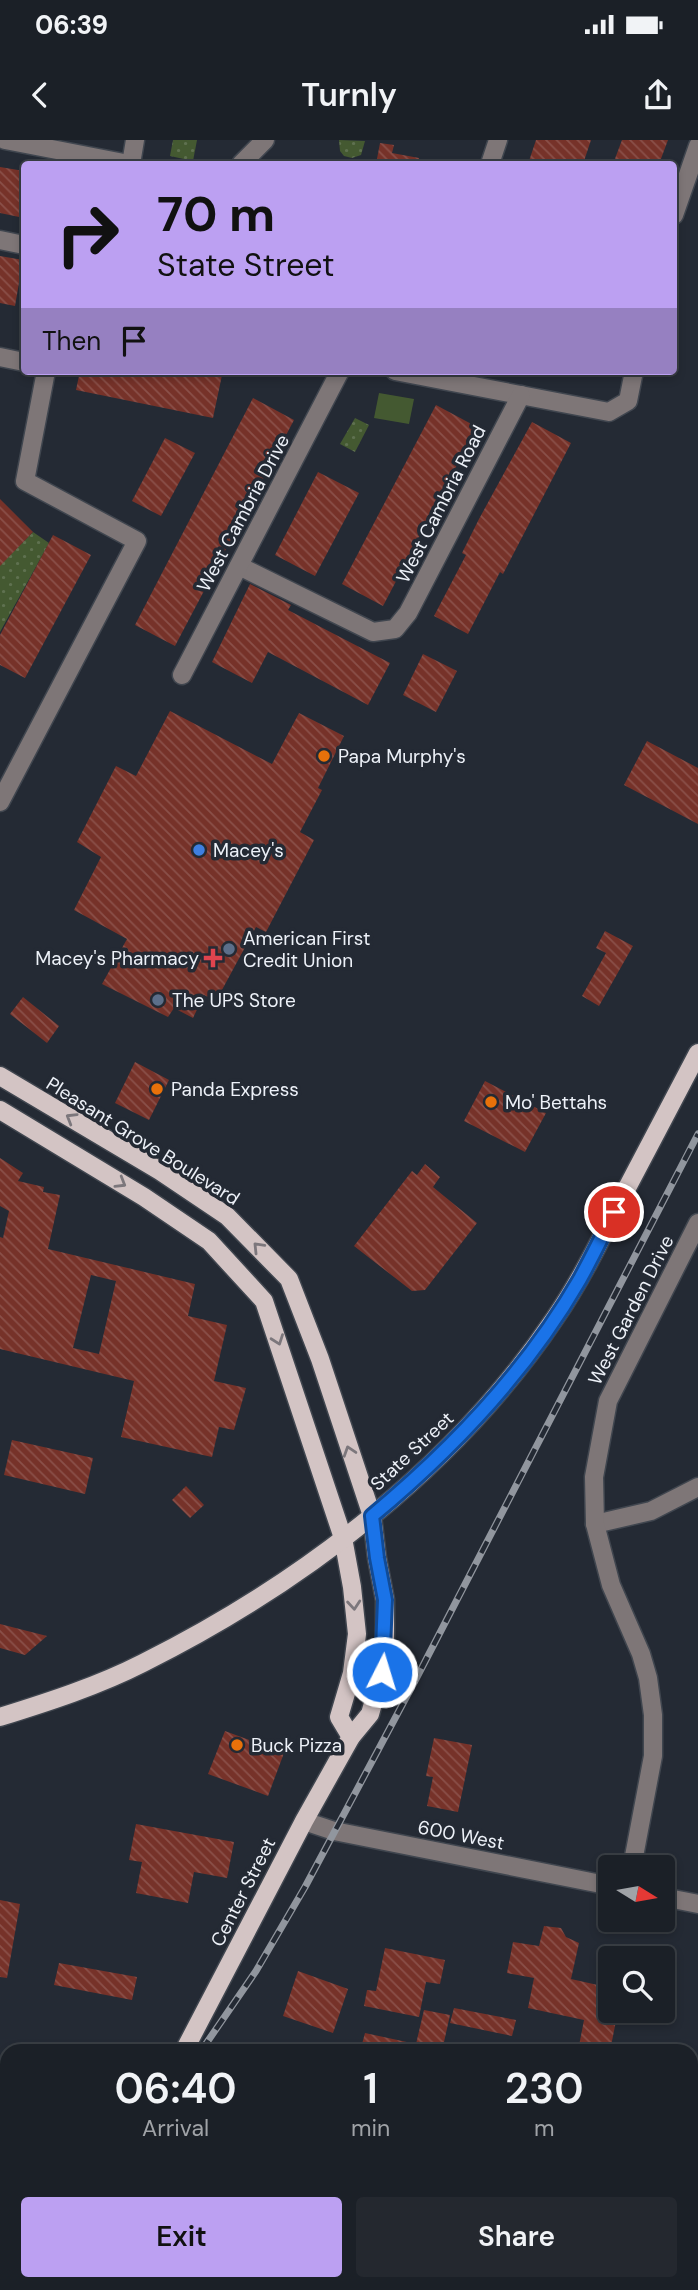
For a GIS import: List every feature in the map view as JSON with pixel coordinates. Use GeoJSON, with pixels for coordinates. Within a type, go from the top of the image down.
{"type":"FeatureCollection","features":[{"type":"Feature","properties":{"kind":"main road","name":"State Street"},"geometry":{"type":"LineString","coordinates":[[0,1717],[141,1664],[195,1636],[251,1603],[343,1538],[405,1489],[472,1424],[548,1329],[579,1279],[698,1053]]}},
{"type":"Feature","properties":{"kind":"main road","name":"Pleasant Grove Boulevard"},"geometry":{"type":"LineString","coordinates":[[0,1076],[160,1171],[228,1216],[289,1279],[320,1359],[372,1516]]}},
{"type":"Feature","properties":{"kind":"main road"},"geometry":{"type":"LineString","coordinates":[[0,1110],[144,1197],[209,1241],[264,1301],[343,1538],[357,1634],[352,1673],[339,1717],[346,1745]]}},
{"type":"Feature","properties":{"kind":"main road","name":"Center Street"},"geometry":{"type":"LineString","coordinates":[[188,2044],[304,1821],[346,1745],[370,1714],[382,1672],[385,1600],[372,1516]]}},
{"type":"Feature","properties":{"kind":"street"},"geometry":{"type":"LineString","coordinates":[[5,140],[114,161]]}},
{"type":"Feature","properties":{"kind":"street"},"geometry":{"type":"LineString","coordinates":[[131,161],[135,140]]}},
{"type":"Feature","properties":{"kind":"street"},"geometry":{"type":"LineString","coordinates":[[244,161],[265,140]]}},
{"type":"Feature","properties":{"kind":"street"},"geometry":{"type":"LineString","coordinates":[[491,161],[498,140]]}},
{"type":"Feature","properties":{"kind":"street"},"geometry":{"type":"LineString","coordinates":[[677,206],[698,146]]}},
{"type":"Feature","properties":{"kind":"street"},"geometry":{"type":"LineString","coordinates":[[0,240],[21,244]]}},
{"type":"Feature","properties":{"kind":"street"},"geometry":{"type":"LineString","coordinates":[[0,357],[21,361]]}},
{"type":"Feature","properties":{"kind":"street"},"geometry":{"type":"LineString","coordinates":[[0,802],[137,541],[25,481],[45,375]]}},
{"type":"Feature","properties":{"kind":"street","name":"West Cambria Drive"},"geometry":{"type":"LineString","coordinates":[[182,675],[338,375]]}},
{"type":"Feature","properties":{"kind":"street"},"geometry":{"type":"LineString","coordinates":[[416,375],[610,412],[628,401],[633,375]]}},
{"type":"Feature","properties":{"kind":"street","name":"West Cambria Road"},"geometry":{"type":"LineString","coordinates":[[239,566],[373,632],[395,629],[408,613],[521,395]]}},
{"type":"Feature","properties":{"kind":"street","name":"West Garden Drive"},"geometry":{"type":"LineString","coordinates":[[634,1855],[653,1756],[653,1715],[648,1678],[641,1654],[611,1585],[595,1524],[594,1477],[608,1401],[698,1223]]}},
{"type":"Feature","properties":{"kind":"street"},"geometry":{"type":"LineString","coordinates":[[595,1524],[651,1511],[698,1487]]}},
{"type":"Feature","properties":{"kind":"street","name":"600 West"},"geometry":{"type":"LineString","coordinates":[[304,1821],[334,1831],[598,1883]]}},
{"type":"Feature","properties":{"kind":"street"},"geometry":{"type":"LineString","coordinates":[[676,1900],[698,1904]]}},
{"type":"Feature","properties":{"kind":"green space"},"geometry":{"type":"Polygon","coordinates":[[[173,140],[197,140],[193,161],[170,156],[173,140]]]}},
{"type":"Feature","properties":{"kind":"green space"},"geometry":{"type":"Polygon","coordinates":[[[339,140],[365,141],[361,155],[352,158],[344,156],[340,151],[339,140]]]}},
{"type":"Feature","properties":{"kind":"green space"},"geometry":{"type":"Polygon","coordinates":[[[379,393],[414,399],[409,424],[374,418],[379,393]]]}},
{"type":"Feature","properties":{"kind":"green space"},"geometry":{"type":"Polygon","coordinates":[[[355,418],[369,425],[355,452],[340,444],[355,418]]]}},
{"type":"Feature","properties":{"kind":"green space"},"geometry":{"type":"Polygon","coordinates":[[[33,532],[49,543],[0,632],[0,562],[33,532]]]}},
{"type":"Feature","properties":{"kind":"building"},"geometry":{"type":"Polygon","coordinates":[[[536,140],[591,140],[584,161],[529,161],[536,140]]]}},
{"type":"Feature","properties":{"kind":"building"},"geometry":{"type":"Polygon","coordinates":[[[622,140],[668,140],[660,161],[614,161],[622,140]]]}},
{"type":"Feature","properties":{"kind":"building"},"geometry":{"type":"Polygon","coordinates":[[[380,143],[394,145],[392,153],[419,158],[418,161],[377,161],[380,143]]]}},
{"type":"Feature","properties":{"kind":"building"},"geometry":{"type":"Polygon","coordinates":[[[0,167],[21,170],[21,217],[0,213],[0,167]]]}},
{"type":"Feature","properties":{"kind":"building"},"geometry":{"type":"Polygon","coordinates":[[[0,256],[21,260],[15,306],[0,303],[0,256]]]}},
{"type":"Feature","properties":{"kind":"building"},"geometry":{"type":"Polygon","coordinates":[[[79,375],[222,375],[213,418],[76,390],[79,375]]]}},
{"type":"Feature","properties":{"kind":"building"},"geometry":{"type":"Polygon","coordinates":[[[253,398],[294,420],[175,646],[135,625],[253,398]]]}},
{"type":"Feature","properties":{"kind":"building"},"geometry":{"type":"Polygon","coordinates":[[[436,405],[477,427],[383,606],[342,584],[436,405]]]}},
{"type":"Feature","properties":{"kind":"building"},"geometry":{"type":"Polygon","coordinates":[[[532,422],[571,443],[503,574],[500,572],[468,634],[434,616],[466,555],[462,553],[479,519],[532,422]]]}},
{"type":"Feature","properties":{"kind":"building"},"geometry":{"type":"Polygon","coordinates":[[[165,438],[195,453],[161,516],[132,501],[165,438]]]}},
{"type":"Feature","properties":{"kind":"building"},"geometry":{"type":"Polygon","coordinates":[[[318,472],[359,493],[315,576],[275,555],[318,472]]]}},
{"type":"Feature","properties":{"kind":"building"},"geometry":{"type":"Polygon","coordinates":[[[0,499],[33,532],[0,566],[0,499]]]}},
{"type":"Feature","properties":{"kind":"building"},"geometry":{"type":"Polygon","coordinates":[[[53,535],[91,555],[25,678],[0,665],[0,635],[53,535]]]}},
{"type":"Feature","properties":{"kind":"building"},"geometry":{"type":"Polygon","coordinates":[[[250,584],[291,605],[288,610],[390,663],[368,705],[268,652],[252,683],[212,662],[250,584]]]}},
{"type":"Feature","properties":{"kind":"building"},"geometry":{"type":"Polygon","coordinates":[[[423,654],[457,671],[436,712],[403,695],[423,654]]]}},
{"type":"Feature","properties":{"kind":"building","name":"Macey's"},"geometry":{"type":"Polygon","coordinates":[[[170,711],[272,764],[299,713],[344,736],[318,788],[322,790],[300,832],[314,840],[266,932],[256,927],[216,1001],[204,995],[193,1018],[174,1008],[168,1017],[102,984],[127,939],[74,910],[101,857],[77,842],[116,766],[136,776],[170,711]]]}},
{"type":"Feature","properties":{"kind":"building"},"geometry":{"type":"Polygon","coordinates":[[[647,741],[698,768],[698,824],[624,785],[647,741]]]}},
{"type":"Feature","properties":{"kind":"building"},"geometry":{"type":"Polygon","coordinates":[[[605,931],[633,946],[599,1006],[582,996],[606,953],[596,948],[605,931]]]}},
{"type":"Feature","properties":{"kind":"building"},"geometry":{"type":"Polygon","coordinates":[[[23,997],[59,1026],[47,1043],[10,1014],[23,997]]]}},
{"type":"Feature","properties":{"kind":"building"},"geometry":{"type":"Polygon","coordinates":[[[135,1062],[169,1080],[149,1120],[115,1103],[135,1062]]]}},
{"type":"Feature","properties":{"kind":"building"},"geometry":{"type":"Polygon","coordinates":[[[485,1081],[546,1113],[525,1152],[464,1121],[485,1081]]]}},
{"type":"Feature","properties":{"kind":"building"},"geometry":{"type":"Polygon","coordinates":[[[0,1158],[23,1173],[18,1181],[44,1187],[43,1192],[60,1195],[48,1249],[195,1284],[188,1316],[227,1325],[214,1381],[246,1388],[234,1430],[219,1427],[212,1457],[121,1437],[134,1381],[0,1349],[0,1237],[3,1238],[9,1211],[0,1206],[0,1158]],[[91,1275],[73,1348],[99,1354],[116,1281],[91,1275]]]}},
{"type":"Feature","properties":{"kind":"building"},"geometry":{"type":"Polygon","coordinates":[[[425,1164],[440,1177],[433,1187],[477,1223],[425,1290],[412,1291],[354,1246],[412,1171],[417,1175],[425,1164]]]}},
{"type":"Feature","properties":{"kind":"building"},"geometry":{"type":"Polygon","coordinates":[[[12,1440],[93,1458],[85,1494],[4,1475],[12,1440]]]}},
{"type":"Feature","properties":{"kind":"building"},"geometry":{"type":"Polygon","coordinates":[[[186,1486],[204,1505],[190,1518],[172,1500],[186,1486]]]}},
{"type":"Feature","properties":{"kind":"building"},"geometry":{"type":"Polygon","coordinates":[[[0,1624],[47,1636],[25,1655],[0,1648],[0,1624]]]}},
{"type":"Feature","properties":{"kind":"building"},"geometry":{"type":"Polygon","coordinates":[[[225,1731],[284,1753],[268,1796],[208,1774],[225,1731]]]}},
{"type":"Feature","properties":{"kind":"building"},"geometry":{"type":"Polygon","coordinates":[[[434,1738],[472,1745],[458,1812],[427,1806],[433,1777],[426,1776],[434,1738]]]}},
{"type":"Feature","properties":{"kind":"building"},"geometry":{"type":"Polygon","coordinates":[[[136,1824],[234,1842],[227,1878],[194,1872],[188,1903],[136,1893],[142,1862],[129,1860],[136,1824]]]}},
{"type":"Feature","properties":{"kind":"building"},"geometry":{"type":"Polygon","coordinates":[[[0,1900],[20,1904],[7,1978],[0,1977],[0,1900]]]}},
{"type":"Feature","properties":{"kind":"building"},"geometry":{"type":"Polygon","coordinates":[[[544,1926],[561,1928],[566,1937],[579,1943],[571,1979],[598,1985],[598,2023],[616,2023],[611,2044],[579,2044],[584,2020],[528,2008],[534,1978],[507,1973],[513,1942],[539,1946],[544,1926]]]}},
{"type":"Feature","properties":{"kind":"building"},"geometry":{"type":"Polygon","coordinates":[[[385,1948],[445,1960],[440,1984],[426,1982],[419,2017],[364,2006],[367,1990],[376,1991],[385,1948]]]}},
{"type":"Feature","properties":{"kind":"building"},"geometry":{"type":"Polygon","coordinates":[[[59,1963],[137,1977],[132,2000],[54,1985],[59,1963]]]}},
{"type":"Feature","properties":{"kind":"building"},"geometry":{"type":"Polygon","coordinates":[[[298,1971],[348,1989],[333,2033],[283,2016],[298,1971]]]}},
{"type":"Feature","properties":{"kind":"building"},"geometry":{"type":"Polygon","coordinates":[[[454,2008],[516,2020],[512,2036],[450,2023],[454,2008]]]}},
{"type":"Feature","properties":{"kind":"building"},"geometry":{"type":"Polygon","coordinates":[[[424,2010],[450,2015],[444,2044],[416,2044],[424,2010]]]}},
{"type":"Feature","properties":{"kind":"building"},"geometry":{"type":"Polygon","coordinates":[[[365,2033],[416,2044],[362,2044],[365,2033]]]}},
{"type":"Feature","properties":{"kind":"railway"},"geometry":{"type":"LineString","coordinates":[[206,2044],[256,1971],[305,1887],[416,1679],[698,1134]]}},
{"type":"Feature","properties":{"kind":"place","name":"Papa Murphy's"},"geometry":{"type":"Point","coordinates":[324,756]}},
{"type":"Feature","properties":{"kind":"place","name":"Macey's"},"geometry":{"type":"Point","coordinates":[199,850]}},
{"type":"Feature","properties":{"kind":"place","name":"American First Credit Union"},"geometry":{"type":"Point","coordinates":[229,949]}},
{"type":"Feature","properties":{"kind":"place","name":"Macey's Pharmacy"},"geometry":{"type":"Point","coordinates":[213,958]}},
{"type":"Feature","properties":{"kind":"place","name":"The UPS Store"},"geometry":{"type":"Point","coordinates":[158,1000]}},
{"type":"Feature","properties":{"kind":"place","name":"Panda Express"},"geometry":{"type":"Point","coordinates":[157,1089]}},
{"type":"Feature","properties":{"kind":"place","name":"Mo' Bettahs"},"geometry":{"type":"Point","coordinates":[491,1102]}},
{"type":"Feature","properties":{"kind":"place","name":"Buck Pizza"},"geometry":{"type":"Point","coordinates":[237,1745]}},
{"type":"Feature","properties":{"kind":"route"},"geometry":{"type":"LineString","coordinates":[[382,1672],[385,1600],[372,1516],[452,1445],[524,1362],[579,1279],[614,1212]]}}]}
